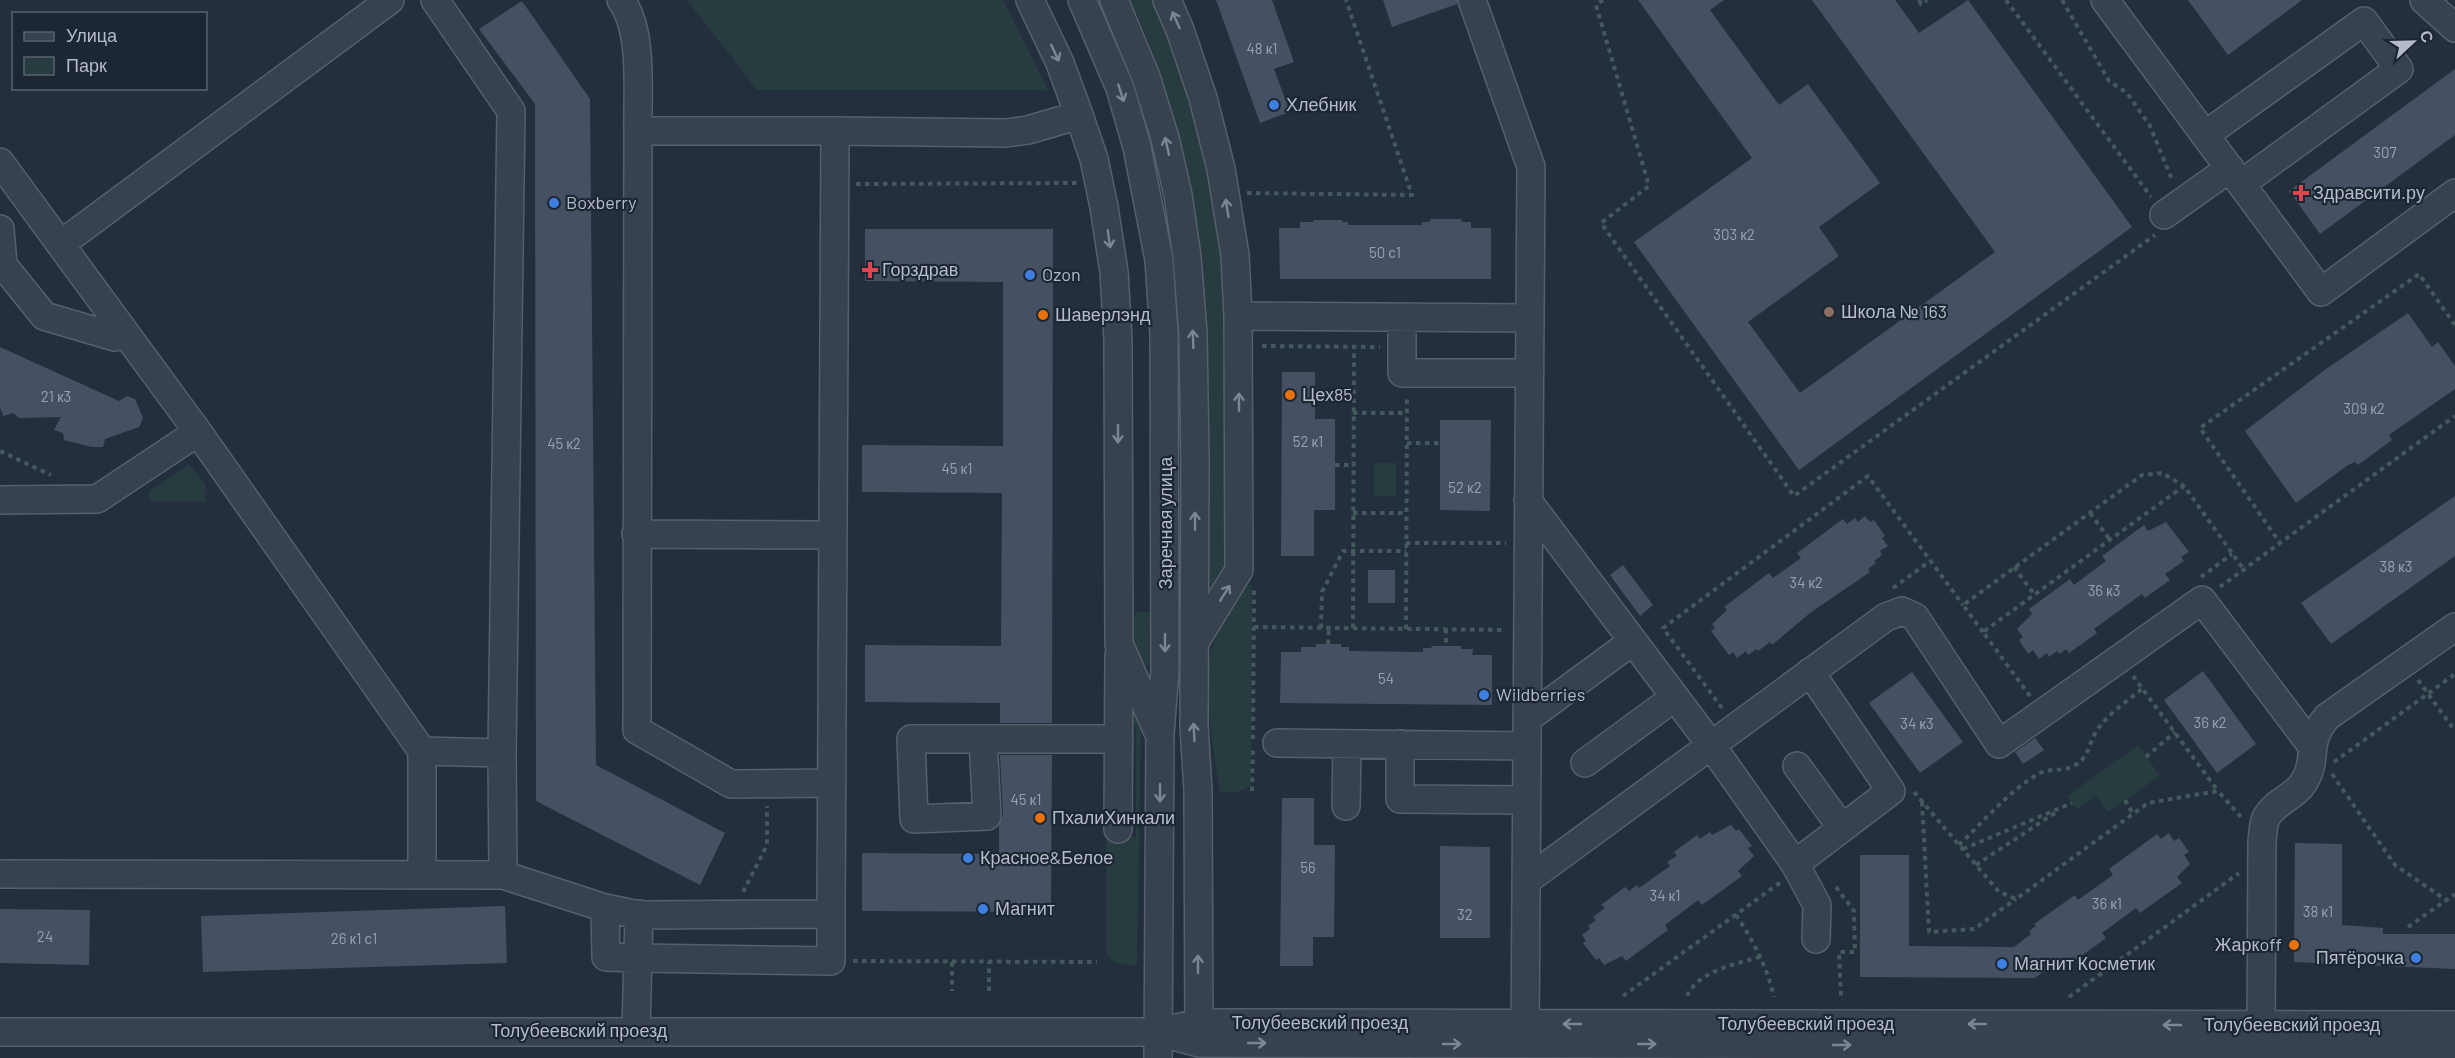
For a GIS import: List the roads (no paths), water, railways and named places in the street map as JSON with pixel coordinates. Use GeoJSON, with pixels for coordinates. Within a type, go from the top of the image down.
{"type":"FeatureCollection","features":[{"type":"Feature","properties":{"kind":"street"},"geometry":{"type":"LineString","coordinates":[[61,244],[390,0]]}},
{"type":"Feature","properties":{"kind":"street"},"geometry":{"type":"LineString","coordinates":[[435,0],[511,111],[502,753],[503,875]]}},
{"type":"Feature","properties":{"kind":"street"},"geometry":{"type":"LineString","coordinates":[[621,0],[633,20],[636,38],[638,131],[637,730],[731,784],[830,783]]}},
{"type":"Feature","properties":{"kind":"street"},"geometry":{"type":"LineString","coordinates":[[1030,0],[1060,63],[1094,159],[1114,272],[1118,340],[1118,829]]}},
{"type":"Feature","properties":{"kind":"street","name":"Заречная улица"},"geometry":{"type":"LineString","coordinates":[[1082,0],[1120,88],[1150,202],[1159,260],[1164,335],[1166,447],[1165,670],[1160,734],[1158,1045]]}},
{"type":"Feature","properties":{"kind":"street","name":"Заречная улица"},"geometry":{"type":"LineString","coordinates":[[1114,0],[1142,67],[1165,138],[1178,195],[1187,257],[1193,333],[1198,1041]]}},
{"type":"Feature","properties":{"kind":"street"},"geometry":{"type":"LineString","coordinates":[[1167,0],[1180,30],[1203,98],[1221,169],[1235,255],[1238,316],[1239,570],[1194,643]]}},
{"type":"Feature","properties":{"kind":"street"},"geometry":{"type":"LineString","coordinates":[[1472,0],[1531,168],[1525,1034]]}},
{"type":"Feature","properties":{"kind":"street"},"geometry":{"type":"LineString","coordinates":[[2105,0],[2321,292],[2455,193]]}},
{"type":"Feature","properties":{"kind":"street"},"geometry":{"type":"LineString","coordinates":[[2424,0],[2455,28]]}},
{"type":"Feature","properties":{"kind":"street"},"geometry":{"type":"LineString","coordinates":[[2164,215],[2187,199],[2235,176],[2399,69],[2364,21],[2205,135]]}},
{"type":"Feature","properties":{"kind":"street"},"geometry":{"type":"LineString","coordinates":[[638,131],[1006,133],[1028,130],[1079,115]]}},
{"type":"Feature","properties":{"kind":"street"},"geometry":{"type":"LineString","coordinates":[[605,908],[606,957],[831,961],[830,783],[835,131]]}},
{"type":"Feature","properties":{"kind":"street"},"geometry":{"type":"LineString","coordinates":[[2,170],[61,244],[198,432],[423,751],[422,875]]}},
{"type":"Feature","properties":{"kind":"street"},"geometry":{"type":"LineString","coordinates":[[0,230],[3,265],[44,316],[115,337],[123,330]]}},
{"type":"Feature","properties":{"kind":"street"},"geometry":{"type":"LineString","coordinates":[[1238,316],[1530,318]]}},
{"type":"Feature","properties":{"kind":"street"},"geometry":{"type":"LineString","coordinates":[[1402,317],[1402,373],[1529,374]]}},
{"type":"Feature","properties":{"kind":"street"},"geometry":{"type":"LineString","coordinates":[[0,500],[97,499],[198,432]]}},
{"type":"Feature","properties":{"kind":"street"},"geometry":{"type":"LineString","coordinates":[[1528,501],[1711,745],[1795,864],[1817,905],[1816,939]]}},
{"type":"Feature","properties":{"kind":"street"},"geometry":{"type":"LineString","coordinates":[[636,534],[833,535]]}},
{"type":"Feature","properties":{"kind":"street"},"geometry":{"type":"LineString","coordinates":[[1526,881],[1886,617],[1902,611],[1916,617],[1999,744],[2120,658],[2198,591],[2311,745]]}},
{"type":"Feature","properties":{"kind":"street"},"geometry":{"type":"LineString","coordinates":[[2261,1035],[2262,841],[2266,818],[2280,802],[2303,785],[2312,766],[2311,745],[2317,729],[2327,717],[2455,627]]}},
{"type":"Feature","properties":{"kind":"street"},"geometry":{"type":"LineString","coordinates":[[1527,719],[1633,641]]}},
{"type":"Feature","properties":{"kind":"street"},"geometry":{"type":"LineString","coordinates":[[1119,644],[1160,734]]}},
{"type":"Feature","properties":{"kind":"street"},"geometry":{"type":"LineString","coordinates":[[1795,864],[1891,792],[1810,672]]}},
{"type":"Feature","properties":{"kind":"street"},"geometry":{"type":"LineString","coordinates":[[1585,764],[1675,697]]}},
{"type":"Feature","properties":{"kind":"street"},"geometry":{"type":"LineString","coordinates":[[983,738],[1119,739]]}},
{"type":"Feature","properties":{"kind":"street"},"geometry":{"type":"LineString","coordinates":[[1277,743],[1527,746]]}},
{"type":"Feature","properties":{"kind":"street"},"geometry":{"type":"LineString","coordinates":[[1346,806],[1347,744]]}},
{"type":"Feature","properties":{"kind":"street"},"geometry":{"type":"LineString","coordinates":[[1400,744],[1400,799],[1526,800]]}},
{"type":"Feature","properties":{"kind":"street"},"geometry":{"type":"LineString","coordinates":[[423,751],[502,753]]}},
{"type":"Feature","properties":{"kind":"street"},"geometry":{"type":"LineString","coordinates":[[1797,766],[1842,828]]}},
{"type":"Feature","properties":{"kind":"street"},"geometry":{"type":"LineString","coordinates":[[0,874],[503,875],[605,908],[639,914],[831,914]]}},
{"type":"Feature","properties":{"kind":"street"},"geometry":{"type":"LineString","coordinates":[[636,1031],[639,914]]}},
{"type":"Feature","properties":{"kind":"street","name":"Толубеевский проезд"},"geometry":{"type":"LineString","coordinates":[[0,1032],[636,1031],[1158,1045],[1198,1041],[1525,1034],[2261,1035],[2455,1025]]}},
{"type":"Feature","properties":{"kind":"street","name":"Толубеевский проезд"},"geometry":{"type":"LineString","coordinates":[[2261,1035],[2455,1046]]}},
{"type":"Feature","properties":{"kind":"place","name":"Хлебник"},"geometry":{"type":"Point","coordinates":[1274,105]}},
{"type":"Feature","properties":{"kind":"place","name":"Здравсити.ру"},"geometry":{"type":"Point","coordinates":[2301,193]}},
{"type":"Feature","properties":{"kind":"place","name":"Boxberry"},"geometry":{"type":"Point","coordinates":[554,203]}},
{"type":"Feature","properties":{"kind":"place","name":"Горздрав"},"geometry":{"type":"Point","coordinates":[870,270]}},
{"type":"Feature","properties":{"kind":"place","name":"Ozon"},"geometry":{"type":"Point","coordinates":[1030,275]}},
{"type":"Feature","properties":{"kind":"place","name":"Школа № 163"},"geometry":{"type":"Point","coordinates":[1829,312]}},
{"type":"Feature","properties":{"kind":"place","name":"Шаверлэнд"},"geometry":{"type":"Point","coordinates":[1043,315]}},
{"type":"Feature","properties":{"kind":"place","name":"Цех85"},"geometry":{"type":"Point","coordinates":[1290,395]}},
{"type":"Feature","properties":{"kind":"place","name":"Wildberries"},"geometry":{"type":"Point","coordinates":[1484,695]}},
{"type":"Feature","properties":{"kind":"place","name":"ПхалиХинкали"},"geometry":{"type":"Point","coordinates":[1040,818]}},
{"type":"Feature","properties":{"kind":"place","name":"Красное&Белое"},"geometry":{"type":"Point","coordinates":[968,858]}},
{"type":"Feature","properties":{"kind":"place","name":"Магнит"},"geometry":{"type":"Point","coordinates":[983,909]}},
{"type":"Feature","properties":{"kind":"place","name":"Жаркoff"},"geometry":{"type":"Point","coordinates":[2294,945]}},
{"type":"Feature","properties":{"kind":"place","name":"Пятёрочка"},"geometry":{"type":"Point","coordinates":[2416,958]}},
{"type":"Feature","properties":{"kind":"place","name":"Магнит Косметик"},"geometry":{"type":"Point","coordinates":[2002,964]}}]}
